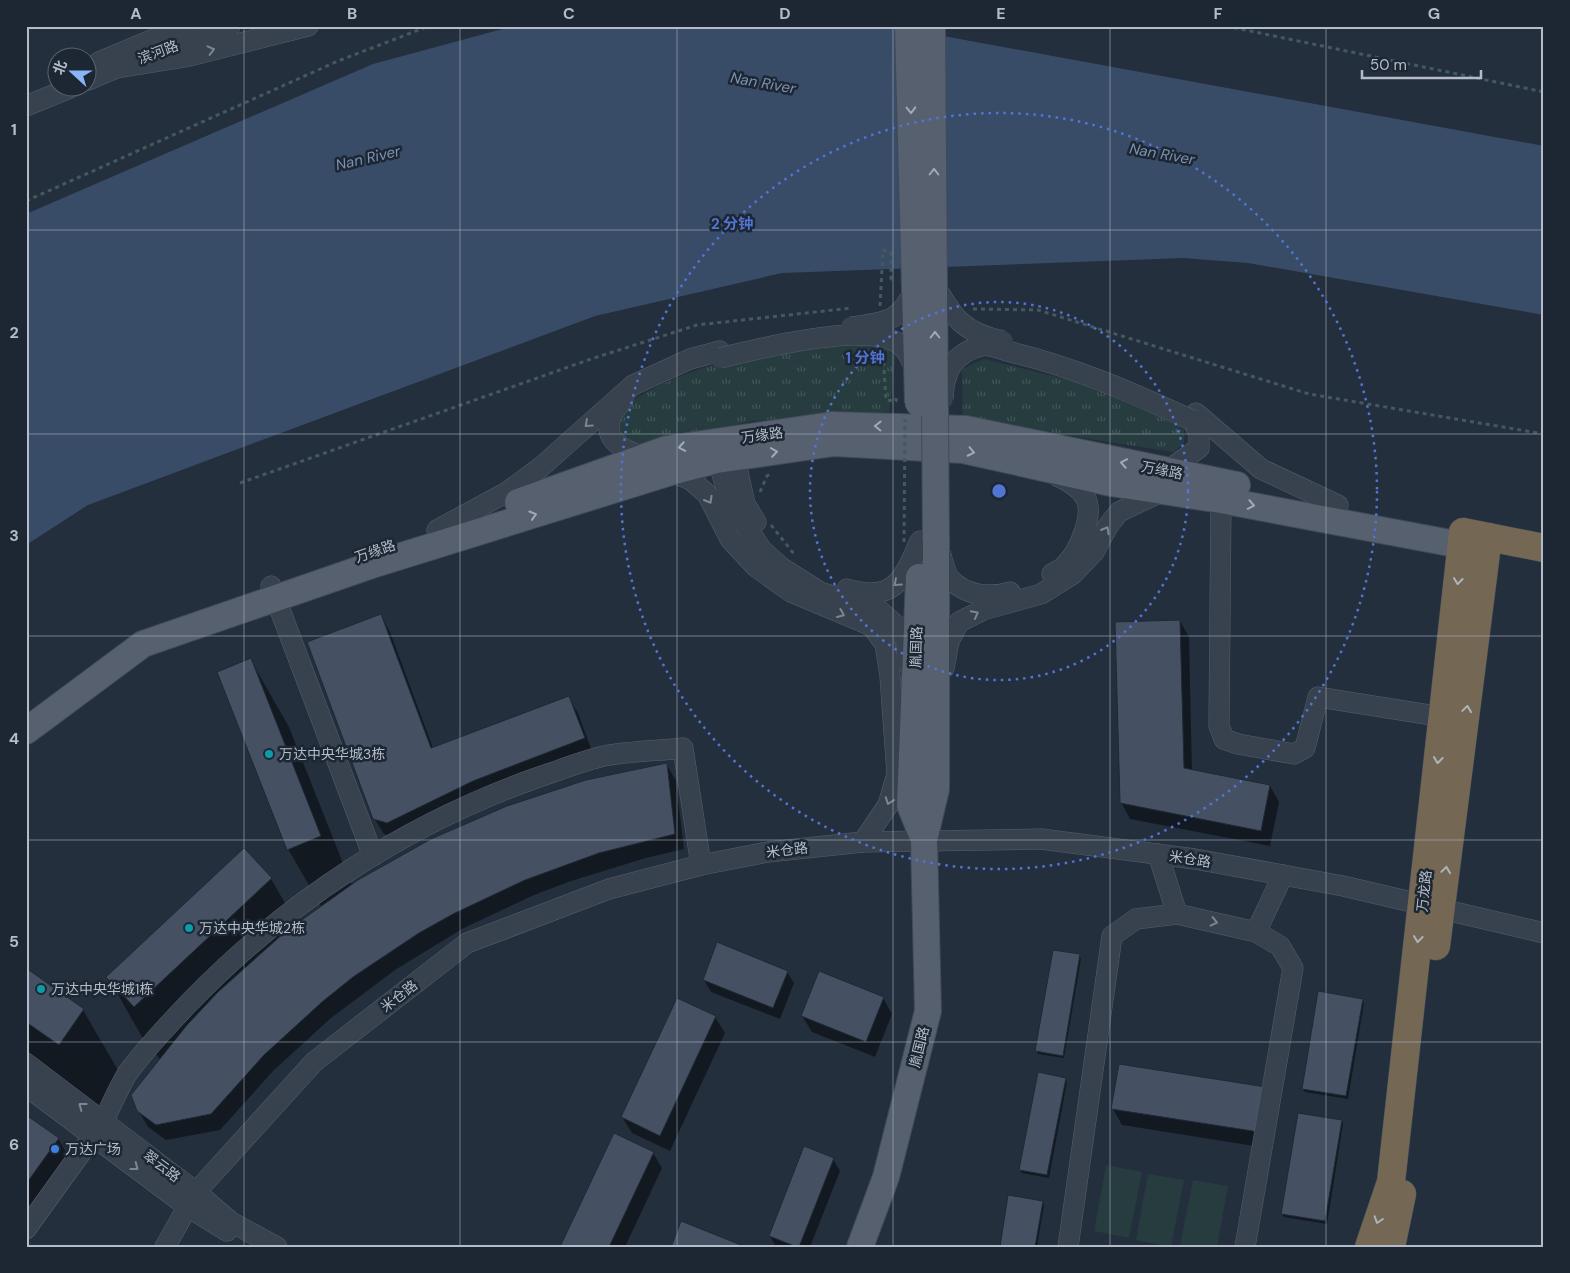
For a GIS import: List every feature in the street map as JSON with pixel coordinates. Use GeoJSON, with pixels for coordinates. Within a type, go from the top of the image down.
{"type":"FeatureCollection","features":[{"type":"Feature","properties":{"kind":"highway","name":"万缘路"},"geometry":{"type":"LineString","coordinates":[[1475,541],[1544,548]]}},
{"type":"Feature","properties":{"kind":"highway","name":"万缘路"},"geometry":{"type":"LineString","coordinates":[[1475,541],[1544,561]]}},
{"type":"Feature","properties":{"kind":"highway","name":"万龙路"},"geometry":{"type":"LineString","coordinates":[[1369,1247],[1391,1182],[1432,907],[1443,717],[1475,541]]}},
{"type":"Feature","properties":{"kind":"highway","name":"万龙路"},"geometry":{"type":"LineString","coordinates":[[1391,1247],[1406,1179],[1432,907],[1475,541]]}},
{"type":"Feature","properties":{"kind":"main road"},"geometry":{"type":"LineString","coordinates":[[908,26],[925,287],[917,375],[916,544]]}},
{"type":"Feature","properties":{"kind":"main road"},"geometry":{"type":"LineString","coordinates":[[916,544],[934,31]]}},
{"type":"Feature","properties":{"kind":"main road","name":"万缘路"},"geometry":{"type":"LineString","coordinates":[[26,715],[137,633],[382,562],[671,472],[724,449],[832,425],[966,429],[1165,481],[1220,500],[1475,541]]}},
{"type":"Feature","properties":{"kind":"main road","name":"万缘路"},"geometry":{"type":"LineString","coordinates":[[26,731],[143,644],[437,530],[667,450],[834,443],[963,450],[1110,483],[1165,481],[1338,505],[1475,541]]}},
{"type":"Feature","properties":{"kind":"main road","name":"胤国路"},"geometry":{"type":"LineString","coordinates":[[860,1247],[886,1177],[928,1011],[924,840],[936,789],[916,544]]}},
{"type":"Feature","properties":{"kind":"main road","name":"胤国路"},"geometry":{"type":"LineString","coordinates":[[916,544],[910,805],[924,840]]}},
{"type":"Feature","properties":{"kind":"street","name":"滨河路"},"geometry":{"type":"LineString","coordinates":[[98,63],[185,26]]}},
{"type":"Feature","properties":{"kind":"street","name":"滨河路"},"geometry":{"type":"LineString","coordinates":[[98,75],[230,26]]}},
{"type":"Feature","properties":{"kind":"street"},"geometry":{"type":"LineString","coordinates":[[112,69],[185,56],[308,26]]}},
{"type":"Feature","properties":{"kind":"street"},"geometry":{"type":"LineString","coordinates":[[901,26],[910,70]]}},
{"type":"Feature","properties":{"kind":"street"},"geometry":{"type":"LineString","coordinates":[[26,93],[48,84]]}},
{"type":"Feature","properties":{"kind":"street"},"geometry":{"type":"LineString","coordinates":[[26,106],[48,97]]}},
{"type":"Feature","properties":{"kind":"street"},"geometry":{"type":"LineString","coordinates":[[645,457],[624,451],[613,442],[609,427],[612,412],[629,394],[720,354],[896,317],[925,287],[950,313],[966,326],[986,337],[1080,358],[1194,417],[1261,469],[1338,505]]}},
{"type":"Feature","properties":{"kind":"street"},"geometry":{"type":"LineString","coordinates":[[437,530],[507,492],[541,467],[632,385],[690,359],[783,343],[874,335],[896,341],[909,354],[917,375]]}},
{"type":"Feature","properties":{"kind":"street"},"geometry":{"type":"LineString","coordinates":[[724,449],[745,504],[766,539],[786,558],[820,581],[864,594],[889,590],[904,576],[916,544],[943,389],[949,366],[960,357],[983,345],[1047,361],[1106,381],[1194,417]]}},
{"type":"Feature","properties":{"kind":"street"},"geometry":{"type":"LineString","coordinates":[[936,789],[944,659],[949,641],[959,622],[983,610],[1042,594],[1073,574],[1094,552],[1108,526],[1119,512],[1165,481],[1199,448],[1199,433],[1194,417]]}},
{"type":"Feature","properties":{"kind":"street"},"geometry":{"type":"LineString","coordinates":[[724,449],[731,504],[762,550],[782,568],[820,592],[879,610],[897,626],[907,642],[907,771],[910,805]]}},
{"type":"Feature","properties":{"kind":"street"},"geometry":{"type":"LineString","coordinates":[[916,544],[949,578],[967,592],[993,597],[1037,584],[1066,565],[1084,535],[1088,511],[1085,498],[1077,488],[1044,468]]}},
{"type":"Feature","properties":{"kind":"street"},"geometry":{"type":"LineString","coordinates":[[671,472],[692,480],[707,494],[730,539],[756,567],[791,592],[872,626],[885,644],[890,676],[897,774],[888,805],[864,842]]}},
{"type":"Feature","properties":{"kind":"street"},"geometry":{"type":"LineString","coordinates":[[1220,500],[1219,726],[1224,739],[1238,744],[1294,754],[1305,748],[1318,697],[1443,717]]}},
{"type":"Feature","properties":{"kind":"street"},"geometry":{"type":"LineString","coordinates":[[274,592],[373,856]]}},
{"type":"Feature","properties":{"kind":"street"},"geometry":{"type":"LineString","coordinates":[[26,1230],[98,1129],[127,1075],[151,1044],[205,987],[263,934],[297,907],[373,856],[436,821],[482,799],[555,771],[604,756],[683,748],[701,865]]}},
{"type":"Feature","properties":{"kind":"street","name":"米仓路"},"geometry":{"type":"LineString","coordinates":[[165,1247],[192,1199],[314,1062],[467,943],[609,889],[701,865],[768,852],[864,842],[1041,839],[1158,854],[1283,875],[1432,907],[1544,934]]}},
{"type":"Feature","properties":{"kind":"street"},"geometry":{"type":"LineString","coordinates":[[1158,854],[1177,914]]}},
{"type":"Feature","properties":{"kind":"street"},"geometry":{"type":"LineString","coordinates":[[1256,932],[1283,875]]}},
{"type":"Feature","properties":{"kind":"street"},"geometry":{"type":"LineString","coordinates":[[1068,1247],[1112,936],[1136,919],[1177,914],[1256,932],[1280,946],[1293,968],[1245,1247]]}},
{"type":"Feature","properties":{"kind":"street","name":"翠云路"},"geometry":{"type":"LineString","coordinates":[[26,1063],[98,1129]]}},
{"type":"Feature","properties":{"kind":"street","name":"翠云路"},"geometry":{"type":"LineString","coordinates":[[26,1086],[98,1129],[192,1199],[252,1247]]}},
{"type":"Feature","properties":{"kind":"street","name":"翠云路"},"geometry":{"type":"LineString","coordinates":[[192,1199],[277,1247]]}},
{"type":"Feature","properties":{"kind":"path"},"geometry":{"type":"LineString","coordinates":[[26,201],[338,61],[429,26]]}},
{"type":"Feature","properties":{"kind":"path"},"geometry":{"type":"LineString","coordinates":[[1226,26],[1544,92]]}},
{"type":"Feature","properties":{"kind":"path"},"geometry":{"type":"LineString","coordinates":[[240,483],[582,362],[697,325],[839,307],[856,308]]}},
{"type":"Feature","properties":{"kind":"path"},"geometry":{"type":"LineString","coordinates":[[872,308],[890,308]]}},
{"type":"Feature","properties":{"kind":"path"},"geometry":{"type":"LineString","coordinates":[[969,309],[1038,310],[1309,394],[1544,434]]}},
{"type":"Feature","properties":{"kind":"path"},"geometry":{"type":"LineString","coordinates":[[905,413],[916,544]]}},
{"type":"Feature","properties":{"kind":"path"},"geometry":{"type":"LineString","coordinates":[[900,466],[910,467]]}},
{"type":"Feature","properties":{"kind":"path"},"geometry":{"type":"LineString","coordinates":[[760,497],[760,491],[767,476],[774,472]]}},
{"type":"Feature","properties":{"kind":"path"},"geometry":{"type":"LineString","coordinates":[[768,521],[795,554]]}},
{"type":"Feature","properties":{"kind":"green space"},"geometry":{"type":"Polygon","coordinates":[[[863,343],[883,345],[896,351],[889,412],[752,421],[641,446],[624,442],[616,429],[618,411],[645,393],[673,379],[704,368],[767,353],[863,343]]]}},
{"type":"Feature","properties":{"kind":"green space"},"geometry":{"type":"Polygon","coordinates":[[[984,359],[1077,382],[1171,420],[1184,429],[1184,443],[1174,452],[963,419],[962,369],[984,359]]]}},
{"type":"Feature","properties":{"kind":"green space"},"geometry":{"type":"Polygon","coordinates":[[[1106,1165],[1142,1172],[1129,1238],[1094,1231],[1106,1165]]]}},
{"type":"Feature","properties":{"kind":"green space"},"geometry":{"type":"Polygon","coordinates":[[[1148,1174],[1184,1180],[1171,1247],[1136,1240],[1148,1174]]]}},
{"type":"Feature","properties":{"kind":"green space"},"geometry":{"type":"Polygon","coordinates":[[[1193,1180],[1228,1186],[1217,1247],[1180,1246],[1193,1180]]]}},
{"type":"Feature","properties":{"kind":"water","name":"Nan River"},"geometry":{"type":"Polygon","coordinates":[[[514,26],[889,26],[1544,146],[1544,315],[1248,263],[1183,258],[782,273],[595,316],[88,505],[26,545],[26,214],[373,64],[514,26]]]}},
{"type":"Feature","properties":{"kind":"building"},"geometry":{"type":"Polygon","coordinates":[[[381,614],[431,748],[569,696],[585,738],[473,781],[387,823],[373,819],[307,642],[381,614]]]}},
{"type":"Feature","properties":{"kind":"building"},"geometry":{"type":"Polygon","coordinates":[[[1180,620],[1184,768],[1270,785],[1261,831],[1120,803],[1115,622],[1180,620]]]}},
{"type":"Feature","properties":{"kind":"building","name":"万达中央华城3栋"},"geometry":{"type":"Polygon","coordinates":[[[251,658],[321,836],[287,850],[217,672],[251,658]]]}},
{"type":"Feature","properties":{"kind":"building"},"geometry":{"type":"Polygon","coordinates":[[[667,763],[675,834],[599,853],[525,880],[453,914],[419,933],[353,977],[322,1002],[264,1055],[211,1114],[156,1125],[137,1111],[131,1095],[187,1025],[218,992],[285,932],[358,880],[431,839],[507,806],[586,780],[667,763]]]}},
{"type":"Feature","properties":{"kind":"building","name":"万达中央华城2栋"},"geometry":{"type":"Polygon","coordinates":[[[244,848],[272,878],[134,1007],[106,977],[244,848]]]}},
{"type":"Feature","properties":{"kind":"building"},"geometry":{"type":"Polygon","coordinates":[[[717,942],[788,971],[773,1008],[703,980],[717,942]]]}},
{"type":"Feature","properties":{"kind":"building"},"geometry":{"type":"Polygon","coordinates":[[[1053,950],[1080,954],[1063,1056],[1035,1051],[1053,950]]]}},
{"type":"Feature","properties":{"kind":"building","name":"万达中央华城1栋"},"geometry":{"type":"Polygon","coordinates":[[[26,968],[84,1009],[59,1045],[26,1022],[26,968]]]}},
{"type":"Feature","properties":{"kind":"building"},"geometry":{"type":"Polygon","coordinates":[[[819,971],[884,997],[866,1042],[801,1016],[819,971]]]}},
{"type":"Feature","properties":{"kind":"building"},"geometry":{"type":"Polygon","coordinates":[[[1318,991],[1363,999],[1346,1096],[1302,1089],[1318,991]]]}},
{"type":"Feature","properties":{"kind":"building"},"geometry":{"type":"Polygon","coordinates":[[[677,998],[716,1016],[660,1136],[621,1117],[677,998]]]}},
{"type":"Feature","properties":{"kind":"building"},"geometry":{"type":"Polygon","coordinates":[[[1119,1064],[1266,1087],[1259,1132],[1111,1109],[1119,1064]]]}},
{"type":"Feature","properties":{"kind":"building"},"geometry":{"type":"Polygon","coordinates":[[[1038,1072],[1066,1078],[1047,1175],[1019,1170],[1038,1072]]]}},
{"type":"Feature","properties":{"kind":"building"},"geometry":{"type":"Polygon","coordinates":[[[1298,1113],[1342,1120],[1325,1221],[1281,1214],[1298,1113]]]}},
{"type":"Feature","properties":{"kind":"building"},"geometry":{"type":"Polygon","coordinates":[[[26,1115],[59,1138],[26,1184],[26,1115]]]}},
{"type":"Feature","properties":{"kind":"building"},"geometry":{"type":"Polygon","coordinates":[[[614,1133],[654,1152],[609,1247],[560,1247],[614,1133]]]}},
{"type":"Feature","properties":{"kind":"building"},"geometry":{"type":"Polygon","coordinates":[[[804,1146],[834,1158],[799,1247],[797,1247],[769,1236],[804,1146]]]}},
{"type":"Feature","properties":{"kind":"building"},"geometry":{"type":"Polygon","coordinates":[[[1008,1195],[1043,1201],[1035,1247],[1000,1247],[1008,1195]]]}},
{"type":"Feature","properties":{"kind":"building"},"geometry":{"type":"Polygon","coordinates":[[[681,1221],[746,1247],[671,1247],[681,1221]]]}},
{"type":"Feature","properties":{"kind":"place","name":"万达中央华城3栋"},"geometry":{"type":"Point","coordinates":[269,754]}},
{"type":"Feature","properties":{"kind":"place","name":"万达中央华城2栋"},"geometry":{"type":"Point","coordinates":[189,928]}},
{"type":"Feature","properties":{"kind":"place","name":"万达中央华城1栋"},"geometry":{"type":"Point","coordinates":[41,989]}},
{"type":"Feature","properties":{"kind":"place","name":"万达广场"},"geometry":{"type":"Point","coordinates":[55,1149]}}]}
